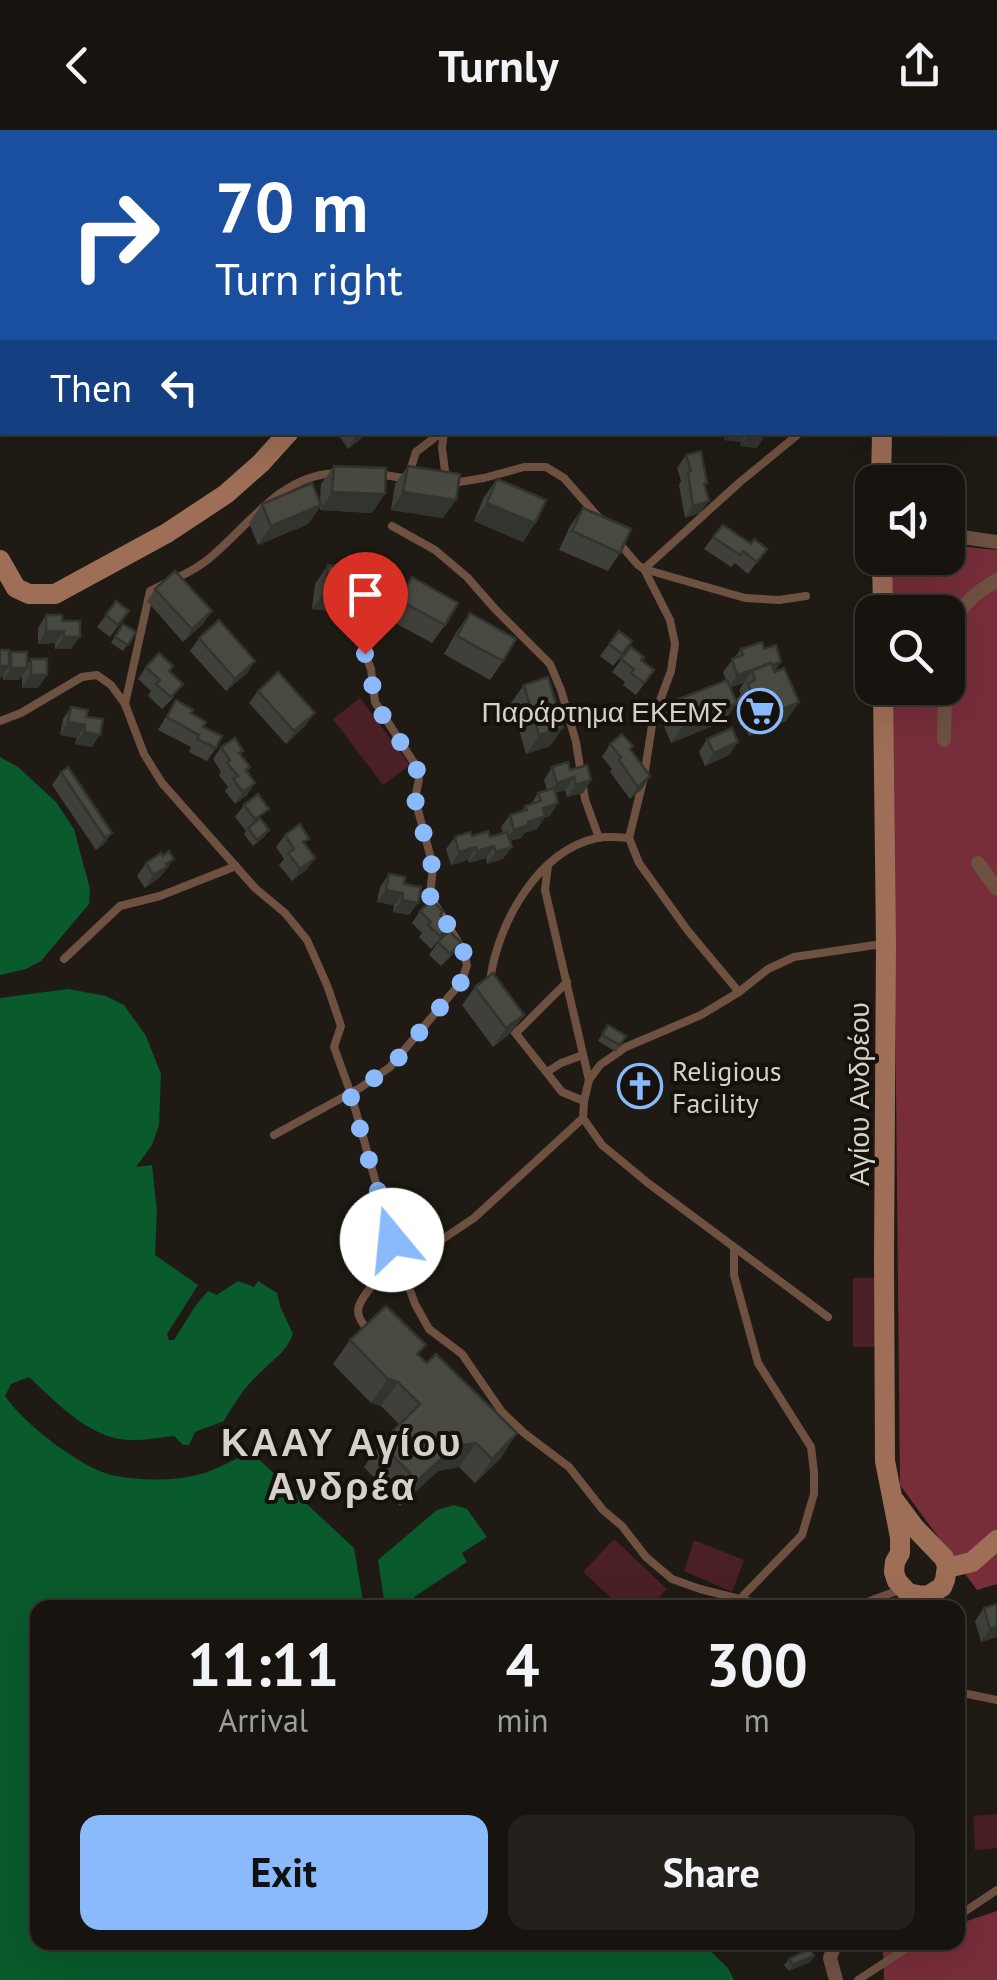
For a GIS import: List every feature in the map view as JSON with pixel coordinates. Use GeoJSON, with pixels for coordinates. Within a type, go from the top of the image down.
{"type":"FeatureCollection","features":[{"type":"Feature","properties":{"kind":"main road"},"geometry":{"type":"LineString","coordinates":[[0,560],[16,588],[29,594],[55,594],[167,532],[244,479],[286,435]]}},
{"type":"Feature","properties":{"kind":"main road"},"geometry":{"type":"LineString","coordinates":[[882,435],[882,465]]}},
{"type":"Feature","properties":{"kind":"main road","name":"Αγίου Ανδρέου"},"geometry":{"type":"LineString","coordinates":[[884,705],[885,1461],[900,1553],[894,1572],[909,1597]]}},
{"type":"Feature","properties":{"kind":"main road","name":"Αγίου Ανδρέου"},"geometry":{"type":"LineString","coordinates":[[894,1500],[944,1558],[947,1568]]}},
{"type":"Feature","properties":{"kind":"main road"},"geometry":{"type":"LineString","coordinates":[[909,1597],[936,1592],[946,1580],[947,1568],[972,1562],[997,1540]]}},
{"type":"Feature","properties":{"kind":"main road"},"geometry":{"type":"LineString","coordinates":[[900,1553],[916,1544],[932,1546]]}},
{"type":"Feature","properties":{"kind":"street"},"geometry":{"type":"LineString","coordinates":[[965,537],[997,542]]}},
{"type":"Feature","properties":{"kind":"street"},"geometry":{"type":"LineString","coordinates":[[965,603],[997,580]]}},
{"type":"Feature","properties":{"kind":"street"},"geometry":{"type":"LineString","coordinates":[[944,740],[945,705]]}},
{"type":"Feature","properties":{"kind":"street"},"geometry":{"type":"LineString","coordinates":[[978,862],[997,889]]}},
{"type":"Feature","properties":{"kind":"street"},"geometry":{"type":"LineString","coordinates":[[833,1950],[830,1958],[836,1980]]}},
{"type":"Feature","properties":{"kind":"lane"},"geometry":{"type":"LineString","coordinates":[[407,478],[416,452],[439,435]]}},
{"type":"Feature","properties":{"kind":"lane"},"geometry":{"type":"LineString","coordinates":[[443,435],[447,484]]}},
{"type":"Feature","properties":{"kind":"lane"},"geometry":{"type":"LineString","coordinates":[[644,570],[797,435]]}},
{"type":"Feature","properties":{"kind":"lane"},"geometry":{"type":"LineString","coordinates":[[434,482],[447,484],[524,467],[546,467],[564,478],[644,570],[670,620],[675,644],[671,671],[652,720],[644,777],[628,838],[640,863],[738,992]]}},
{"type":"Feature","properties":{"kind":"lane"},"geometry":{"type":"LineString","coordinates":[[125,704],[150,591],[194,570],[256,512],[297,482],[339,472]]}},
{"type":"Feature","properties":{"kind":"lane"},"geometry":{"type":"LineString","coordinates":[[374,474],[420,480]]}},
{"type":"Feature","properties":{"kind":"lane"},"geometry":{"type":"LineString","coordinates":[[392,526],[435,550],[467,577],[550,664],[576,742],[584,799],[599,838]]}},
{"type":"Feature","properties":{"kind":"lane"},"geometry":{"type":"LineString","coordinates":[[644,570],[745,598],[778,600],[806,596]]}},
{"type":"Feature","properties":{"kind":"lane"},"geometry":{"type":"LineString","coordinates":[[274,1135],[390,1068],[462,981],[467,965],[463,950],[430,896],[432,866],[415,799],[419,780],[416,766],[374,702],[365,654]]}},
{"type":"Feature","properties":{"kind":"lane"},"geometry":{"type":"LineString","coordinates":[[0,722],[82,677],[96,676],[111,685],[125,704],[144,754],[162,783],[254,888],[285,913],[307,940],[328,984],[341,1026],[334,1047],[374,1182],[402,1267],[429,1329],[462,1354],[496,1403],[522,1431],[570,1467],[604,1510],[672,1579],[740,1600],[802,1535],[814,1494],[814,1472],[812,1447],[758,1363],[734,1275],[734,1248]]}},
{"type":"Feature","properties":{"kind":"lane"},"geometry":{"type":"LineString","coordinates":[[493,998],[492,964],[504,928],[524,892],[548,865],[582,843],[599,838],[628,838]]}},
{"type":"Feature","properties":{"kind":"lane"},"geometry":{"type":"LineString","coordinates":[[548,865],[545,890],[589,1080]]}},
{"type":"Feature","properties":{"kind":"lane"},"geometry":{"type":"LineString","coordinates":[[64,959],[120,906],[160,896],[236,866]]}},
{"type":"Feature","properties":{"kind":"lane"},"geometry":{"type":"LineString","coordinates":[[828,1317],[602,1146],[584,1118],[584,1101],[589,1080],[600,1065],[626,1048],[701,1015],[768,970],[794,957],[886,944]]}},
{"type":"Feature","properties":{"kind":"lane"},"geometry":{"type":"LineString","coordinates":[[516,1033],[567,982]]}},
{"type":"Feature","properties":{"kind":"lane"},"geometry":{"type":"LineString","coordinates":[[504,1019],[562,1092],[584,1101]]}},
{"type":"Feature","properties":{"kind":"lane"},"geometry":{"type":"LineString","coordinates":[[546,1072],[583,1055]]}},
{"type":"Feature","properties":{"kind":"lane"},"geometry":{"type":"LineString","coordinates":[[376,1339],[360,1321],[358,1311],[370,1288],[474,1218],[584,1118]]}},
{"type":"Feature","properties":{"kind":"lane"},"geometry":{"type":"LineString","coordinates":[[465,1384],[476,1372]]}},
{"type":"Feature","properties":{"kind":"lane"},"geometry":{"type":"LineString","coordinates":[[512,1437],[522,1431]]}},
{"type":"Feature","properties":{"kind":"lane"},"geometry":{"type":"LineString","coordinates":[[965,1693],[997,1700]]}},
{"type":"Feature","properties":{"kind":"lane"},"geometry":{"type":"LineString","coordinates":[[965,1911],[997,1890]]}},
{"type":"Feature","properties":{"kind":"lane"},"geometry":{"type":"LineString","coordinates":[[858,1980],[904,1950]]}},
{"type":"Feature","properties":{"kind":"shaded area"},"geometry":{"type":"Polygon","coordinates":[[[965,547],[997,550],[997,1584],[977,1590],[900,1485],[892,705],[965,705],[965,595],[891,595],[891,575],[965,575],[965,547]]]}},
{"type":"Feature","properties":{"kind":"shaded area"},"geometry":{"type":"Polygon","coordinates":[[[360,698],[410,765],[383,785],[333,719],[360,698]]]}},
{"type":"Feature","properties":{"kind":"shaded area"},"geometry":{"type":"Polygon","coordinates":[[[0,757],[18,767],[56,802],[74,829],[90,889],[89,904],[41,961],[0,975],[0,757]]]}},
{"type":"Feature","properties":{"kind":"shaded area"},"geometry":{"type":"Polygon","coordinates":[[[68,989],[106,996],[124,1005],[146,1036],[161,1074],[159,1125],[152,1145],[136,1167],[152,1165],[157,1211],[155,1255],[198,1285],[167,1334],[169,1340],[174,1340],[208,1291],[217,1295],[238,1281],[254,1287],[258,1281],[277,1293],[293,1334],[284,1350],[246,1388],[224,1421],[195,1432],[189,1445],[183,1445],[174,1436],[132,1440],[93,1430],[29,1377],[11,1384],[5,1396],[55,1444],[87,1465],[116,1476],[159,1480],[191,1476],[251,1452],[354,1548],[363,1600],[30,1600],[30,1950],[709,1950],[728,1968],[734,1980],[0,1980],[0,998],[68,989]]]}},
{"type":"Feature","properties":{"kind":"shaded area"},"geometry":{"type":"Polygon","coordinates":[[[853,1278],[891,1278],[892,1347],[853,1347],[853,1278]]]}},
{"type":"Feature","properties":{"kind":"shaded area"},"geometry":{"type":"Polygon","coordinates":[[[454,1505],[467,1509],[487,1537],[462,1553],[467,1562],[414,1597],[415,1600],[384,1600],[378,1560],[437,1510],[454,1505]]]}},
{"type":"Feature","properties":{"kind":"shaded area"},"geometry":{"type":"Polygon","coordinates":[[[614,1539],[667,1589],[656,1600],[613,1600],[583,1572],[614,1539]]]}},
{"type":"Feature","properties":{"kind":"shaded area"},"geometry":{"type":"Polygon","coordinates":[[[694,1540],[744,1560],[732,1592],[684,1571],[694,1540]]]}},
{"type":"Feature","properties":{"kind":"shaded area"},"geometry":{"type":"Polygon","coordinates":[[[997,1814],[997,1848],[975,1850],[973,1816],[997,1814]]]}},
{"type":"Feature","properties":{"kind":"shaded area"},"geometry":{"type":"Polygon","coordinates":[[[997,1911],[997,1980],[884,1980],[883,1950],[965,1950],[965,1922],[997,1911]]]}},
{"type":"Feature","properties":{"kind":"building"},"geometry":{"type":"Polygon","coordinates":[[[701,451],[709,501],[693,506],[686,455],[701,451]]]}},
{"type":"Feature","properties":{"kind":"building"},"geometry":{"type":"Polygon","coordinates":[[[334,466],[386,468],[385,494],[332,492],[334,466]]]}},
{"type":"Feature","properties":{"kind":"building"},"geometry":{"type":"Polygon","coordinates":[[[408,466],[460,474],[456,500],[403,492],[408,466]]]}},
{"type":"Feature","properties":{"kind":"building"},"geometry":{"type":"Polygon","coordinates":[[[497,479],[546,500],[535,523],[487,503],[497,479]]]}},
{"type":"Feature","properties":{"kind":"building"},"geometry":{"type":"Polygon","coordinates":[[[312,483],[321,505],[271,526],[262,504],[312,483]]]}},
{"type":"Feature","properties":{"kind":"building"},"geometry":{"type":"Polygon","coordinates":[[[583,508],[631,529],[620,553],[572,531],[583,508]]]}},
{"type":"Feature","properties":{"kind":"building"},"geometry":{"type":"Polygon","coordinates":[[[723,525],[751,544],[754,539],[767,549],[757,562],[713,537],[723,525]]]}},
{"type":"Feature","properties":{"kind":"building"},"geometry":{"type":"Polygon","coordinates":[[[328,565],[381,571],[378,597],[325,591],[328,565]]]}},
{"type":"Feature","properties":{"kind":"building"},"geometry":{"type":"Polygon","coordinates":[[[175,571],[212,611],[192,629],[155,589],[175,571]]]}},
{"type":"Feature","properties":{"kind":"building"},"geometry":{"type":"Polygon","coordinates":[[[412,577],[458,603],[445,625],[399,600],[412,577]]]}},
{"type":"Feature","properties":{"kind":"building"},"geometry":{"type":"Polygon","coordinates":[[[116,601],[129,611],[118,625],[106,615],[116,601]]]}},
{"type":"Feature","properties":{"kind":"building"},"geometry":{"type":"Polygon","coordinates":[[[470,613],[516,639],[503,661],[457,636],[470,613]]]}},
{"type":"Feature","properties":{"kind":"building"},"geometry":{"type":"Polygon","coordinates":[[[46,615],[62,615],[62,621],[80,621],[80,637],[64,637],[64,631],[46,631],[46,615]]]}},
{"type":"Feature","properties":{"kind":"building"},"geometry":{"type":"Polygon","coordinates":[[[219,620],[255,661],[235,679],[199,638],[219,620]]]}},
{"type":"Feature","properties":{"kind":"building"},"geometry":{"type":"Polygon","coordinates":[[[123,624],[136,632],[128,645],[115,637],[123,624]]]}},
{"type":"Feature","properties":{"kind":"building"},"geometry":{"type":"Polygon","coordinates":[[[619,631],[632,641],[622,654],[609,644],[619,631]]]}},
{"type":"Feature","properties":{"kind":"building"},"geometry":{"type":"Polygon","coordinates":[[[762,642],[764,649],[776,645],[781,662],[737,675],[732,659],[743,655],[741,649],[762,642]]]}},
{"type":"Feature","properties":{"kind":"building"},"geometry":{"type":"Polygon","coordinates":[[[631,647],[654,670],[644,683],[621,659],[631,647]]]}},
{"type":"Feature","properties":{"kind":"building"},"geometry":{"type":"Polygon","coordinates":[[[0,650],[9,650],[9,666],[0,666],[0,650]]]}},
{"type":"Feature","properties":{"kind":"building"},"geometry":{"type":"Polygon","coordinates":[[[11,652],[27,652],[27,668],[11,668],[11,652]]]}},
{"type":"Feature","properties":{"kind":"building"},"geometry":{"type":"Polygon","coordinates":[[[159,653],[173,666],[169,671],[183,684],[171,697],[156,684],[160,680],[146,667],[159,653]]]}},
{"type":"Feature","properties":{"kind":"building"},"geometry":{"type":"Polygon","coordinates":[[[31,659],[47,659],[47,675],[31,675],[31,659]]]}},
{"type":"Feature","properties":{"kind":"building"},"geometry":{"type":"Polygon","coordinates":[[[771,663],[775,672],[784,668],[799,702],[762,718],[748,684],[755,680],[752,671],[771,663]]]}},
{"type":"Feature","properties":{"kind":"building"},"geometry":{"type":"Polygon","coordinates":[[[278,672],[315,713],[294,731],[258,691],[278,672]]]}},
{"type":"Feature","properties":{"kind":"building"},"geometry":{"type":"Polygon","coordinates":[[[548,677],[563,728],[539,735],[524,685],[548,677]]]}},
{"type":"Feature","properties":{"kind":"building"},"geometry":{"type":"Polygon","coordinates":[[[727,680],[737,703],[684,725],[674,701],[727,680]]]}},
{"type":"Feature","properties":{"kind":"building"},"geometry":{"type":"Polygon","coordinates":[[[176,700],[206,722],[203,727],[222,736],[216,748],[167,717],[176,700]]]}},
{"type":"Feature","properties":{"kind":"building"},"geometry":{"type":"Polygon","coordinates":[[[71,707],[88,710],[86,717],[103,719],[100,735],[84,732],[85,725],[68,722],[71,707]]]}},
{"type":"Feature","properties":{"kind":"building"},"geometry":{"type":"Polygon","coordinates":[[[732,728],[738,742],[714,753],[707,739],[732,728]]]}},
{"type":"Feature","properties":{"kind":"building"},"geometry":{"type":"Polygon","coordinates":[[[622,734],[650,776],[638,787],[610,744],[622,734]]]}},
{"type":"Feature","properties":{"kind":"building"},"geometry":{"type":"Polygon","coordinates":[[[235,738],[255,783],[243,792],[233,779],[238,776],[221,747],[235,738]]]}},
{"type":"Feature","properties":{"kind":"building"},"geometry":{"type":"Polygon","coordinates":[[[568,762],[570,770],[587,765],[591,780],[576,785],[574,777],[557,783],[552,767],[568,762]]]}},
{"type":"Feature","properties":{"kind":"building"},"geometry":{"type":"Polygon","coordinates":[[[68,767],[112,833],[105,838],[61,772],[68,767]]]}},
{"type":"Feature","properties":{"kind":"building"},"geometry":{"type":"Polygon","coordinates":[[[554,788],[558,803],[543,808],[545,816],[514,830],[510,815],[527,810],[525,806],[541,801],[538,793],[554,788]]]}},
{"type":"Feature","properties":{"kind":"building"},"geometry":{"type":"Polygon","coordinates":[[[258,794],[269,809],[255,819],[244,805],[258,794]]]}},
{"type":"Feature","properties":{"kind":"building"},"geometry":{"type":"Polygon","coordinates":[[[260,818],[269,830],[257,840],[248,828],[260,818]]]}},
{"type":"Feature","properties":{"kind":"building"},"geometry":{"type":"Polygon","coordinates":[[[300,824],[309,839],[303,842],[315,858],[300,869],[288,853],[294,849],[285,835],[300,824]]]}},
{"type":"Feature","properties":{"kind":"building"},"geometry":{"type":"Polygon","coordinates":[[[488,831],[490,837],[507,832],[512,847],[496,852],[494,846],[459,852],[455,837],[488,831]]]}},
{"type":"Feature","properties":{"kind":"building"},"geometry":{"type":"Polygon","coordinates":[[[169,851],[174,859],[153,875],[146,863],[169,851]]]}},
{"type":"Feature","properties":{"kind":"building"},"geometry":{"type":"Polygon","coordinates":[[[389,874],[405,877],[404,884],[421,887],[418,903],[402,900],[403,893],[386,890],[389,874]]]}},
{"type":"Feature","properties":{"kind":"building"},"geometry":{"type":"Polygon","coordinates":[[[432,900],[451,925],[440,936],[420,911],[432,900]]]}},
{"type":"Feature","properties":{"kind":"building"},"geometry":{"type":"Polygon","coordinates":[[[449,931],[461,942],[450,954],[438,942],[449,931]]]}},
{"type":"Feature","properties":{"kind":"building"},"geometry":{"type":"Polygon","coordinates":[[[493,973],[524,1015],[506,1028],[475,987],[493,973]]]}},
{"type":"Feature","properties":{"kind":"building"},"geometry":{"type":"Polygon","coordinates":[[[608,1025],[626,1036],[620,1045],[602,1035],[608,1025]]]}},
{"type":"Feature","properties":{"kind":"building"},"geometry":{"type":"Polygon","coordinates":[[[386,1306],[426,1345],[417,1354],[427,1363],[436,1354],[517,1433],[492,1459],[476,1443],[455,1446],[417,1481],[381,1443],[420,1404],[398,1382],[388,1379],[350,1340],[386,1306]]]}},
{"type":"Feature","properties":{"kind":"building"},"geometry":{"type":"Polygon","coordinates":[[[997,1604],[997,1627],[990,1629],[984,1608],[997,1604]]]}},
{"type":"Feature","properties":{"kind":"building"},"geometry":{"type":"Polygon","coordinates":[[[807,1950],[812,1950],[814,1956],[793,1965],[789,1959],[807,1950]]]}},
{"type":"Feature","properties":{"kind":"place","name":"Παράρτημα ΕΚΕΜΣ"},"geometry":{"type":"Point","coordinates":[760,711]}},
{"type":"Feature","properties":{"kind":"place","name":"Religious Facility"},"geometry":{"type":"Point","coordinates":[640,1086]}},
{"type":"Feature","properties":{"kind":"district","name":"ΚΑΑΥ Αγίου Ανδρέα"},"geometry":{"type":"Point","coordinates":[342,1463]}},
{"type":"Feature","properties":{"kind":"route"},"geometry":{"type":"LineString","coordinates":[[365,654],[374,702],[416,766],[419,780],[415,799],[432,866],[430,896],[463,950],[467,965],[462,981],[390,1068],[350,1094],[392,1240]]}}]}
